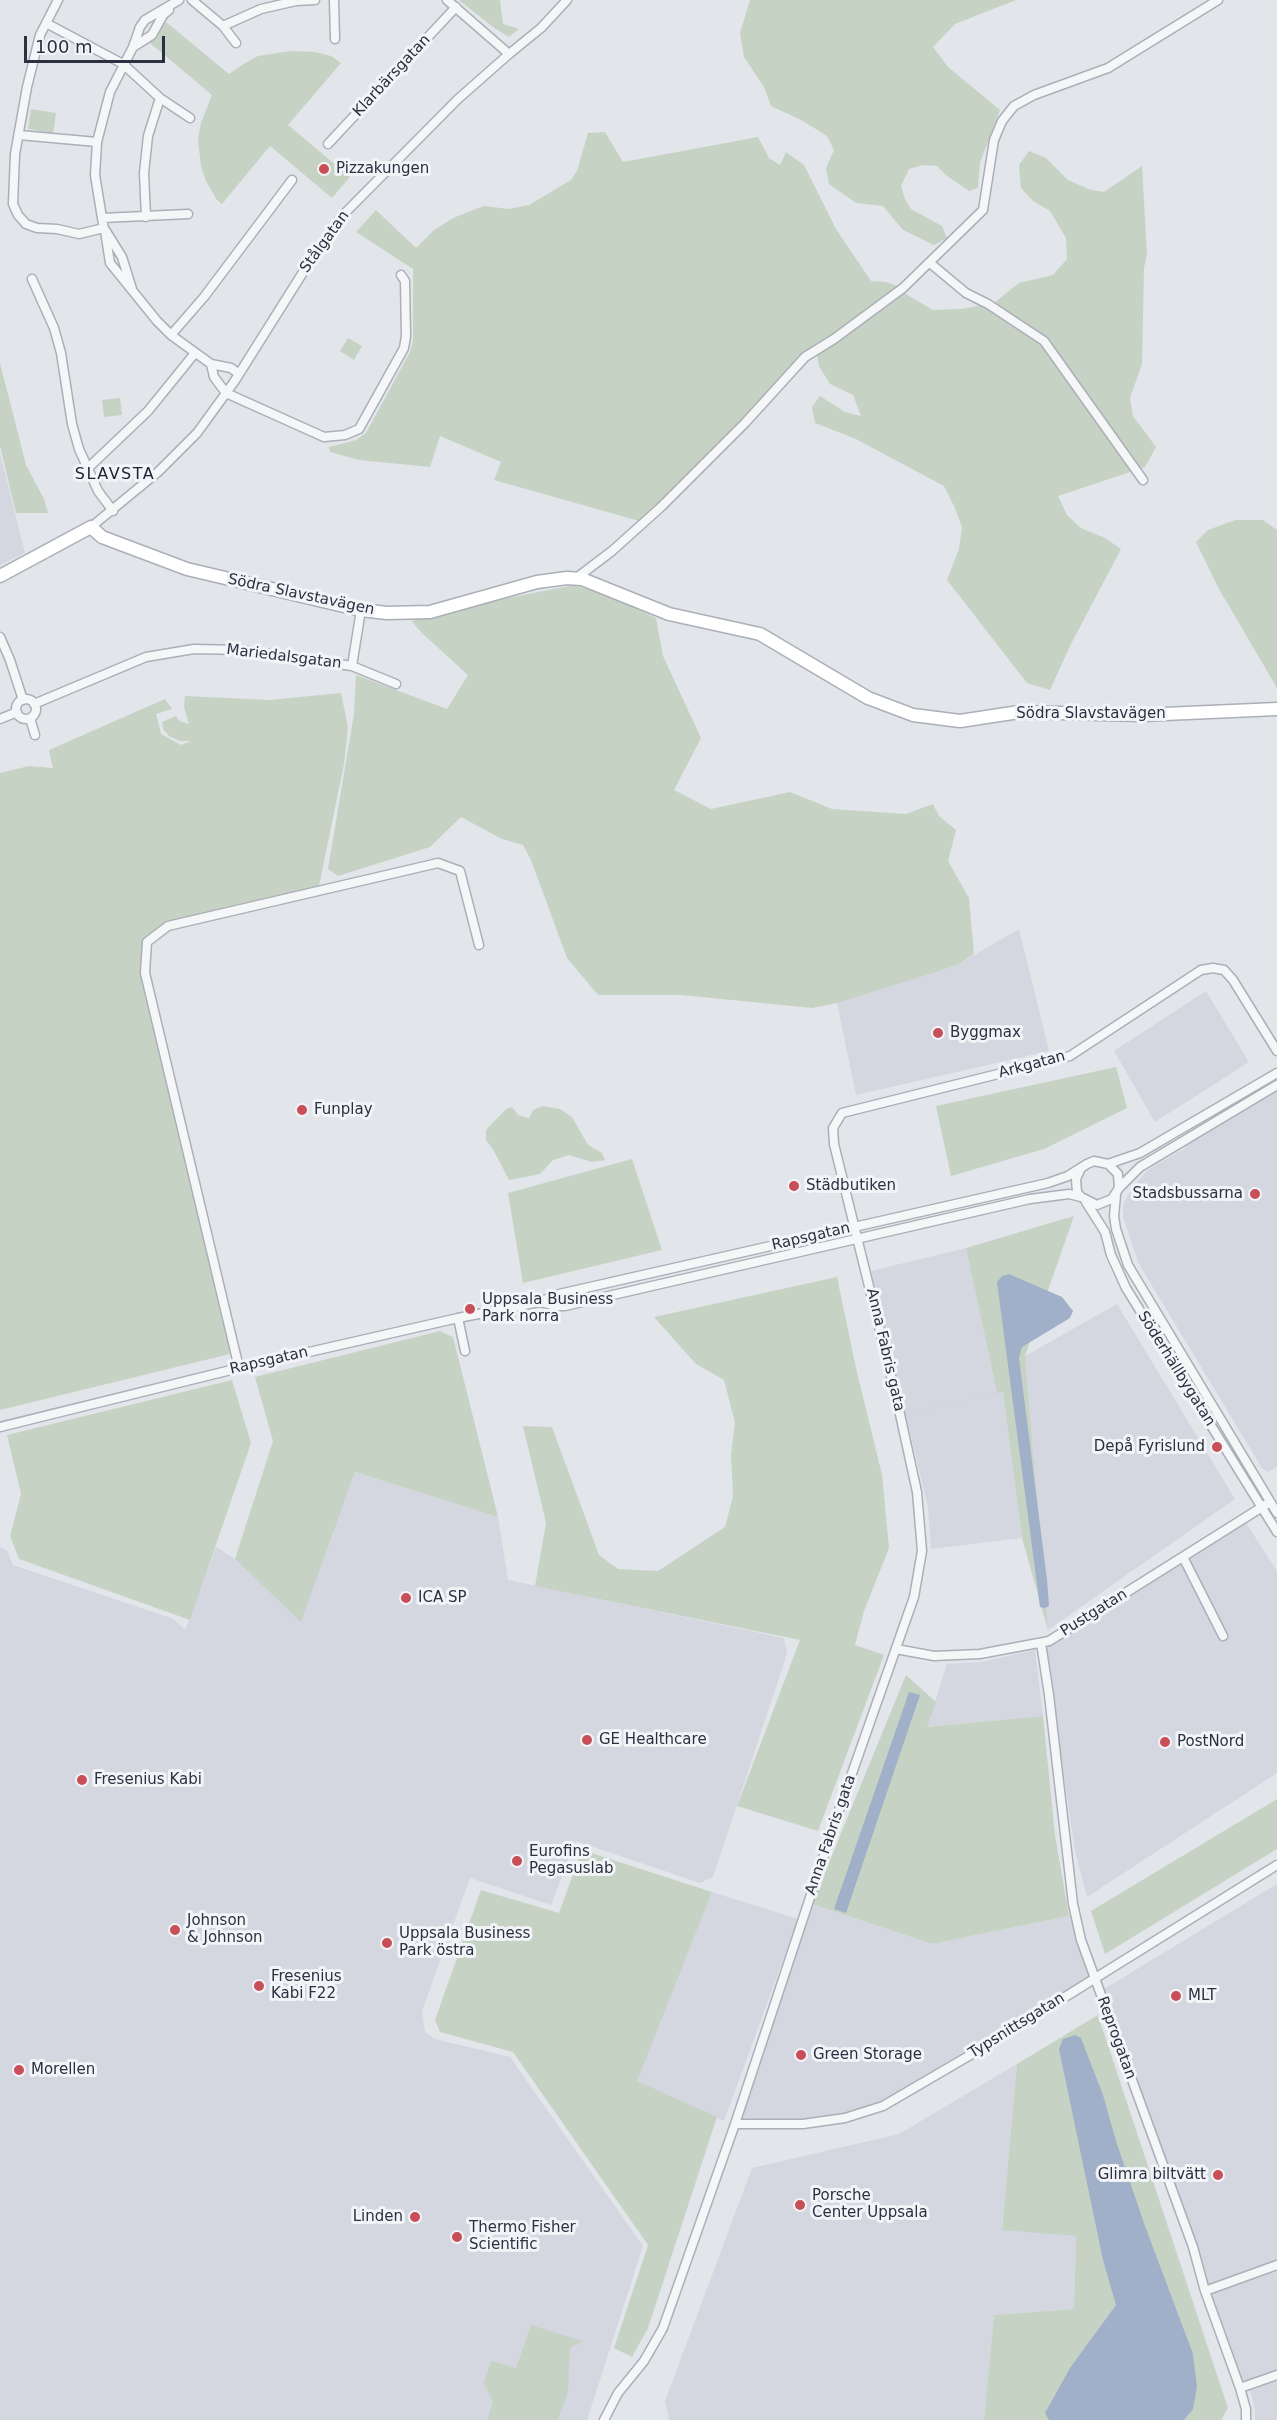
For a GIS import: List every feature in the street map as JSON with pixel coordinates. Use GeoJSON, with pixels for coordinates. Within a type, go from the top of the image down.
{"type":"FeatureCollection","features":[{"type":"Feature","properties":{"kind":"street"},"geometry":{"type":"LineString","coordinates":[[58,0],[40,35],[18,135],[13,204],[26,224],[38,228],[57,229],[72,234],[104,228]]}},
{"type":"Feature","properties":{"kind":"street"},"geometry":{"type":"LineString","coordinates":[[178,0],[145,20],[110,92],[97,142],[95,175],[106,248],[110,263],[171,335],[211,364],[231,368],[239,374]]}},
{"type":"Feature","properties":{"kind":"street"},"geometry":{"type":"LineString","coordinates":[[133,47],[152,35],[163,15],[178,0]]}},
{"type":"Feature","properties":{"kind":"street"},"geometry":{"type":"LineString","coordinates":[[192,0],[223,26],[236,43]]}},
{"type":"Feature","properties":{"kind":"street"},"geometry":{"type":"LineString","coordinates":[[223,26],[261,9],[296,1],[315,0]]}},
{"type":"Feature","properties":{"kind":"street"},"geometry":{"type":"LineString","coordinates":[[334,0],[334,39]]}},
{"type":"Feature","properties":{"kind":"street"},"geometry":{"type":"LineString","coordinates":[[447,0],[508,54]]}},
{"type":"Feature","properties":{"kind":"street","name":"Stålgatan"},"geometry":{"type":"LineString","coordinates":[[0,576],[91,528],[158,472],[184,446],[226,393],[341,217],[458,99],[541,28],[567,0]]}},
{"type":"Feature","properties":{"kind":"street"},"geometry":{"type":"LineString","coordinates":[[575,579],[612,551],[661,507],[745,423],[805,357],[834,339],[903,288],[983,210],[994,140],[1002,121],[1014,106],[1034,94],[1085,78],[1117,64],[1218,0]]}},
{"type":"Feature","properties":{"kind":"street","name":"Klarbärsgatan"},"geometry":{"type":"LineString","coordinates":[[328,144],[456,8]]}},
{"type":"Feature","properties":{"kind":"street"},"geometry":{"type":"LineString","coordinates":[[46,23],[123,64],[160,99],[190,118]]}},
{"type":"Feature","properties":{"kind":"street"},"geometry":{"type":"LineString","coordinates":[[146,217],[144,173],[147,145],[153,115],[160,99]]}},
{"type":"Feature","properties":{"kind":"street"},"geometry":{"type":"LineString","coordinates":[[18,135],[97,142]]}},
{"type":"Feature","properties":{"kind":"street"},"geometry":{"type":"LineString","coordinates":[[171,335],[204,297],[292,180]]}},
{"type":"Feature","properties":{"kind":"street"},"geometry":{"type":"LineString","coordinates":[[102,218],[188,214]]}},
{"type":"Feature","properties":{"kind":"street"},"geometry":{"type":"LineString","coordinates":[[104,228],[122,257],[132,289]]}},
{"type":"Feature","properties":{"kind":"street"},"geometry":{"type":"LineString","coordinates":[[930,263],[966,294],[988,304],[1044,341],[1143,480]]}},
{"type":"Feature","properties":{"kind":"street"},"geometry":{"type":"LineString","coordinates":[[211,364],[214,377],[226,393],[324,437],[345,435],[359,429],[404,348],[406,336],[405,281],[401,275]]}},
{"type":"Feature","properties":{"kind":"street"},"geometry":{"type":"LineString","coordinates":[[32,279],[56,336],[65,375],[72,424],[87,469],[98,491],[113,511]]}},
{"type":"Feature","properties":{"kind":"street"},"geometry":{"type":"LineString","coordinates":[[87,469],[148,411],[195,353]]}},
{"type":"Feature","properties":{"kind":"street","name":"Södra Slavstavägen"},"geometry":{"type":"LineString","coordinates":[[91,528],[102,537],[187,569],[362,610],[411,614],[430,612],[537,582],[575,579],[612,590],[669,614],[760,634],[868,698],[913,715],[960,721],[1019,712],[1142,716],[1277,709]]}},
{"type":"Feature","properties":{"kind":"street"},"geometry":{"type":"LineString","coordinates":[[352,666],[362,610]]}},
{"type":"Feature","properties":{"kind":"street"},"geometry":{"type":"LineString","coordinates":[[0,638],[23,700]]}},
{"type":"Feature","properties":{"kind":"street","name":"Mariedalsgatan"},"geometry":{"type":"LineString","coordinates":[[34,704],[146,657],[174,651],[242,650],[352,666],[396,684]]}},
{"type":"Feature","properties":{"kind":"street"},"geometry":{"type":"LineString","coordinates":[[28,699],[34,704],[36,711],[30,718],[21,717],[17,711],[17,705],[23,700],[28,699]]}},
{"type":"Feature","properties":{"kind":"street"},"geometry":{"type":"LineString","coordinates":[[0,719],[17,711]]}},
{"type":"Feature","properties":{"kind":"street"},"geometry":{"type":"LineString","coordinates":[[30,718],[35,735]]}},
{"type":"Feature","properties":{"kind":"street"},"geometry":{"type":"LineString","coordinates":[[239,1368],[145,973],[147,942],[168,926],[438,863],[460,872],[479,945]]}},
{"type":"Feature","properties":{"kind":"street","name":"Arkgatan"},"geometry":{"type":"LineString","coordinates":[[854,1227],[834,1144],[833,1128],[842,1113],[1070,1056],[1201,970],[1212,968],[1224,970],[1233,980],[1277,1051]]}},
{"type":"Feature","properties":{"kind":"street"},"geometry":{"type":"LineString","coordinates":[[1277,1073],[1140,1153],[1108,1164],[1094,1161],[1081,1168],[1076,1179],[1077,1192],[1083,1199],[1102,1204],[1118,1191],[1140,1167],[1277,1085]]}},
{"type":"Feature","properties":{"kind":"street"},"geometry":{"type":"LineString","coordinates":[[1108,1164],[1118,1174],[1118,1191]]}},
{"type":"Feature","properties":{"kind":"street","name":"Rapsgatan"},"geometry":{"type":"LineString","coordinates":[[0,1427],[239,1368],[458,1318],[540,1302],[559,1294],[1048,1183],[1081,1168]]}},
{"type":"Feature","properties":{"kind":"street","name":"Söderhällbygatan"},"geometry":{"type":"LineString","coordinates":[[1118,1191],[1114,1216],[1128,1265],[1266,1505],[1277,1532]]}},
{"type":"Feature","properties":{"kind":"street","name":"Rapsgatan"},"geometry":{"type":"LineString","coordinates":[[540,1302],[566,1306],[1030,1199],[1069,1194],[1083,1199]]}},
{"type":"Feature","properties":{"kind":"street","name":"Söderhällbygatan"},"geometry":{"type":"LineString","coordinates":[[1083,1199],[1105,1232],[1111,1255],[1126,1288],[1266,1505],[1277,1513]]}},
{"type":"Feature","properties":{"kind":"street","name":"Anna Fabris gata"},"geometry":{"type":"LineString","coordinates":[[604,2420],[618,2393],[644,2361],[663,2328],[735,2124],[837,1816],[914,1597],[922,1551],[917,1492],[854,1227]]}},
{"type":"Feature","properties":{"kind":"street"},"geometry":{"type":"LineString","coordinates":[[458,1318],[465,1351]]}},
{"type":"Feature","properties":{"kind":"street","name":"Pustgatan"},"geometry":{"type":"LineString","coordinates":[[896,1649],[934,1656],[981,1654],[1049,1641],[1266,1505]]}},
{"type":"Feature","properties":{"kind":"street"},"geometry":{"type":"LineString","coordinates":[[1183,1557],[1223,1636]]}},
{"type":"Feature","properties":{"kind":"street","name":"Reprogatan"},"geometry":{"type":"LineString","coordinates":[[1041,1643],[1073,1904],[1081,1940],[1193,2247],[1205,2291],[1240,2388],[1246,2409],[1246,2420]]}},
{"type":"Feature","properties":{"kind":"street","name":"Typsnittsgatan"},"geometry":{"type":"LineString","coordinates":[[735,2124],[802,2124],[845,2118],[883,2106],[979,2050],[1277,1865]]}},
{"type":"Feature","properties":{"kind":"street"},"geometry":{"type":"LineString","coordinates":[[1205,2291],[1277,2265]]}},
{"type":"Feature","properties":{"kind":"street"},"geometry":{"type":"LineString","coordinates":[[1240,2388],[1277,2376]]}},
{"type":"Feature","properties":{"kind":"shaded area"},"geometry":{"type":"Polygon","coordinates":[[[0,453],[25,553],[0,565],[0,453]]]}},
{"type":"Feature","properties":{"kind":"shaded area"},"geometry":{"type":"Polygon","coordinates":[[[1019,929],[1049,1051],[856,1095],[837,1003],[959,964],[1019,929]]]}},
{"type":"Feature","properties":{"kind":"shaded area"},"geometry":{"type":"Polygon","coordinates":[[[1206,991],[1249,1062],[1155,1122],[1114,1051],[1206,991]]]}},
{"type":"Feature","properties":{"kind":"shaded area"},"geometry":{"type":"Polygon","coordinates":[[[1277,1084],[1277,1467],[1268,1472],[1262,1468],[1139,1264],[1123,1217],[1123,1204],[1135,1184],[1149,1169],[1185,1148],[1182,1142],[1277,1084]]]}},
{"type":"Feature","properties":{"kind":"shaded area"},"geometry":{"type":"Polygon","coordinates":[[[966,1248],[997,1393],[1003,1392],[1022,1538],[931,1549],[928,1507],[871,1271],[966,1248]]]}},
{"type":"Feature","properties":{"kind":"shaded area"},"geometry":{"type":"Polygon","coordinates":[[[1117,1304],[1235,1499],[1048,1630],[1025,1356],[1117,1304]]]}},
{"type":"Feature","properties":{"kind":"shaded area"},"geometry":{"type":"Polygon","coordinates":[[[355,1472],[498,1517],[508,1580],[784,1638],[787,1654],[713,1877],[700,1883],[576,1841],[551,1905],[470,1878],[422,2011],[425,2032],[435,2039],[510,2057],[643,2246],[587,2420],[0,2420],[0,1547],[7,1550],[13,1565],[174,1619],[185,1630],[216,1547],[235,1559],[301,1621],[355,1472]]]}},
{"type":"Feature","properties":{"kind":"shaded area"},"geometry":{"type":"Polygon","coordinates":[[[1246,1523],[1277,1571],[1277,1773],[1087,1897],[1075,1851],[1045,1647],[1246,1523]]]}},
{"type":"Feature","properties":{"kind":"shaded area"},"geometry":{"type":"Polygon","coordinates":[[[1035,1650],[1043,1716],[927,1727],[947,1664],[981,1662],[1035,1650]]]}},
{"type":"Feature","properties":{"kind":"shaded area"},"geometry":{"type":"Polygon","coordinates":[[[1277,1884],[1277,2420],[1255,2420],[1250,2389],[1240,2388],[1099,1992],[1277,1884]]]}},
{"type":"Feature","properties":{"kind":"shaded area"},"geometry":{"type":"Polygon","coordinates":[[[712,1892],[798,1919],[724,2121],[636,2081],[712,1892]]]}},
{"type":"Feature","properties":{"kind":"shaded area"},"geometry":{"type":"Polygon","coordinates":[[[812,1904],[932,1944],[1075,1915],[1094,1979],[883,2106],[845,2118],[735,2124],[812,1904]]]}},
{"type":"Feature","properties":{"kind":"shaded area"},"geometry":{"type":"Polygon","coordinates":[[[1017,2064],[1002,2229],[1076,2236],[1074,2309],[994,2315],[984,2420],[669,2420],[665,2401],[752,2168],[899,2134],[1017,2064]]]}},
{"type":"Feature","properties":{"kind":"green space"},"geometry":{"type":"Polygon","coordinates":[[[459,0],[500,0],[503,24],[519,29],[509,37],[459,0]]]}},
{"type":"Feature","properties":{"kind":"green space"},"geometry":{"type":"Polygon","coordinates":[[[750,0],[1016,0],[955,24],[933,47],[948,67],[1000,110],[980,163],[978,188],[969,191],[937,166],[923,165],[909,169],[901,186],[911,209],[942,226],[947,238],[934,245],[903,230],[883,206],[856,203],[829,184],[826,168],[834,150],[827,136],[803,121],[771,106],[764,87],[744,57],[740,33],[750,0]]]}},
{"type":"Feature","properties":{"kind":"green space"},"geometry":{"type":"Polygon","coordinates":[[[166,22],[229,74],[258,56],[290,51],[315,52],[331,56],[341,63],[288,125],[350,177],[332,198],[270,146],[222,204],[217,200],[201,167],[198,139],[201,123],[212,95],[150,43],[166,22]]]}},
{"type":"Feature","properties":{"kind":"green space"},"geometry":{"type":"Polygon","coordinates":[[[31,109],[56,113],[53,134],[28,129],[31,109]]]}},
{"type":"Feature","properties":{"kind":"green space"},"geometry":{"type":"Polygon","coordinates":[[[605,132],[623,162],[758,137],[769,158],[780,165],[786,152],[804,165],[836,229],[871,281],[886,282],[903,288],[907,295],[933,310],[961,309],[994,303],[1019,283],[1053,275],[1067,259],[1066,238],[1050,211],[1033,201],[1021,188],[1019,165],[1029,151],[1046,158],[1068,180],[1091,190],[1104,192],[1142,166],[1147,254],[1144,268],[1142,364],[1130,398],[1133,416],[1156,447],[1145,467],[1058,496],[1067,515],[1081,528],[1105,538],[1121,549],[1071,644],[1050,690],[1027,683],[947,580],[959,549],[962,527],[944,486],[856,439],[815,423],[812,407],[820,396],[845,412],[861,416],[853,395],[830,384],[819,366],[816,350],[643,522],[494,480],[501,462],[440,436],[430,467],[359,460],[330,452],[329,447],[356,440],[366,433],[410,352],[413,341],[413,269],[356,232],[376,210],[416,248],[434,230],[453,218],[484,206],[509,209],[529,205],[571,180],[577,171],[588,133],[605,132]]]}},
{"type":"Feature","properties":{"kind":"green space"},"geometry":{"type":"Polygon","coordinates":[[[348,338],[362,346],[354,360],[340,351],[348,338]]]}},
{"type":"Feature","properties":{"kind":"green space"},"geometry":{"type":"Polygon","coordinates":[[[0,363],[26,465],[44,499],[48,513],[16,513],[0,446],[0,363]]]}},
{"type":"Feature","properties":{"kind":"green space"},"geometry":{"type":"Polygon","coordinates":[[[120,398],[122,415],[104,417],[102,400],[120,398]]]}},
{"type":"Feature","properties":{"kind":"green space"},"geometry":{"type":"Polygon","coordinates":[[[1235,520],[1263,520],[1277,530],[1277,688],[1219,589],[1196,542],[1208,530],[1235,520]]]}},
{"type":"Feature","properties":{"kind":"green space"},"geometry":{"type":"Polygon","coordinates":[[[574,585],[608,596],[656,618],[663,656],[701,738],[674,790],[711,809],[790,792],[832,809],[906,814],[933,804],[939,816],[956,830],[948,861],[969,898],[974,954],[959,964],[936,972],[837,1003],[812,1008],[681,995],[598,995],[567,958],[531,860],[523,845],[502,839],[461,817],[430,847],[338,876],[328,869],[354,714],[356,675],[447,709],[468,675],[411,621],[574,585]]]}},
{"type":"Feature","properties":{"kind":"green space"},"geometry":{"type":"Polygon","coordinates":[[[341,693],[348,727],[344,764],[318,891],[168,926],[147,942],[145,973],[234,1353],[0,1410],[0,773],[29,766],[53,768],[49,750],[165,699],[172,709],[156,714],[161,734],[181,745],[191,741],[180,741],[169,736],[163,729],[162,722],[176,716],[179,721],[189,724],[184,707],[185,696],[269,700],[341,693]]]}},
{"type":"Feature","properties":{"kind":"green space"},"geometry":{"type":"Polygon","coordinates":[[[1116,1067],[1127,1108],[1044,1149],[951,1176],[936,1106],[1116,1067]]]}},
{"type":"Feature","properties":{"kind":"green space"},"geometry":{"type":"Polygon","coordinates":[[[543,1106],[560,1109],[572,1117],[588,1145],[602,1153],[605,1160],[592,1162],[569,1155],[553,1160],[540,1174],[509,1180],[486,1140],[486,1130],[506,1109],[512,1107],[518,1115],[529,1118],[533,1110],[543,1106]]]}},
{"type":"Feature","properties":{"kind":"green space"},"geometry":{"type":"Polygon","coordinates":[[[632,1159],[662,1250],[523,1283],[508,1193],[632,1159]]]}},
{"type":"Feature","properties":{"kind":"green space"},"geometry":{"type":"Polygon","coordinates":[[[1074,1216],[1025,1356],[1048,1630],[1022,1538],[1003,1392],[905,1414],[997,1393],[966,1248],[1074,1216]]]}},
{"type":"Feature","properties":{"kind":"green space"},"geometry":{"type":"Polygon","coordinates":[[[837,1277],[882,1475],[889,1548],[864,1611],[855,1645],[884,1655],[818,1831],[737,1806],[800,1640],[535,1586],[546,1523],[523,1426],[552,1427],[599,1555],[618,1569],[658,1571],[725,1527],[733,1496],[731,1455],[735,1422],[724,1380],[696,1364],[654,1317],[837,1277]]]}},
{"type":"Feature","properties":{"kind":"green space"},"geometry":{"type":"Polygon","coordinates":[[[440,1331],[453,1337],[498,1517],[355,1472],[301,1622],[235,1559],[273,1441],[255,1377],[440,1331]]]}},
{"type":"Feature","properties":{"kind":"green space"},"geometry":{"type":"Polygon","coordinates":[[[232,1380],[251,1443],[190,1620],[19,1559],[10,1536],[21,1494],[7,1435],[232,1380]]]}},
{"type":"Feature","properties":{"kind":"green space"},"geometry":{"type":"Polygon","coordinates":[[[906,1675],[936,1702],[927,1727],[1043,1716],[1055,1835],[1069,1916],[932,1944],[812,1904],[906,1675]]]}},
{"type":"Feature","properties":{"kind":"green space"},"geometry":{"type":"Polygon","coordinates":[[[1277,1799],[1277,1849],[1105,1954],[1091,1911],[1277,1799]]]}},
{"type":"Feature","properties":{"kind":"green space"},"geometry":{"type":"Polygon","coordinates":[[[582,1850],[712,1892],[637,2081],[717,2117],[648,2328],[632,2357],[614,2348],[648,2245],[513,2052],[440,2032],[435,2020],[481,1890],[559,1913],[582,1850]]]}},
{"type":"Feature","properties":{"kind":"green space"},"geometry":{"type":"Polygon","coordinates":[[[1098,2015],[1228,2408],[1221,2420],[984,2420],[994,2315],[1074,2309],[1076,2236],[1002,2230],[1017,2064],[1098,2015]]]}},
{"type":"Feature","properties":{"kind":"green space"},"geometry":{"type":"Polygon","coordinates":[[[531,2325],[583,2341],[570,2348],[568,2392],[558,2420],[487,2420],[493,2402],[484,2383],[491,2361],[516,2368],[531,2325]]]}},
{"type":"Feature","properties":{"kind":"water"},"geometry":{"type":"Polygon","coordinates":[[[1009,1274],[1062,1297],[1073,1311],[1070,1318],[1022,1347],[1019,1358],[1047,1580],[1049,1606],[1045,1608],[1040,1607],[997,1282],[1002,1276],[1009,1274]]]}},
{"type":"Feature","properties":{"kind":"water"},"geometry":{"type":"Polygon","coordinates":[[[909,1692],[920,1695],[846,1913],[834,1909],[909,1692]]]}},
{"type":"Feature","properties":{"kind":"water"},"geometry":{"type":"Polygon","coordinates":[[[1075,2035],[1081,2038],[1103,2095],[1145,2226],[1193,2354],[1197,2387],[1193,2409],[1184,2420],[1049,2420],[1045,2413],[1070,2368],[1116,2305],[1103,2260],[1059,2049],[1063,2039],[1075,2035]]]}},
{"type":"Feature","properties":{"kind":"place","name":"Pizzakungen"},"geometry":{"type":"Point","coordinates":[324,169]}},
{"type":"Feature","properties":{"kind":"place","name":"Byggmax"},"geometry":{"type":"Point","coordinates":[938,1033]}},
{"type":"Feature","properties":{"kind":"place","name":"Funplay"},"geometry":{"type":"Point","coordinates":[302,1110]}},
{"type":"Feature","properties":{"kind":"place","name":"Städbutiken"},"geometry":{"type":"Point","coordinates":[794,1186]}},
{"type":"Feature","properties":{"kind":"place","name":"Stadsbussarna"},"geometry":{"type":"Point","coordinates":[1255,1194]}},
{"type":"Feature","properties":{"kind":"place","name":"Uppsala Business Park norra"},"geometry":{"type":"Point","coordinates":[470,1309]}},
{"type":"Feature","properties":{"kind":"place","name":"Depå Fyrislund"},"geometry":{"type":"Point","coordinates":[1217,1447]}},
{"type":"Feature","properties":{"kind":"place","name":"ICA SP"},"geometry":{"type":"Point","coordinates":[406,1598]}},
{"type":"Feature","properties":{"kind":"place","name":"GE Healthcare"},"geometry":{"type":"Point","coordinates":[587,1740]}},
{"type":"Feature","properties":{"kind":"place","name":"PostNord"},"geometry":{"type":"Point","coordinates":[1165,1742]}},
{"type":"Feature","properties":{"kind":"place","name":"Fresenius Kabi"},"geometry":{"type":"Point","coordinates":[82,1780]}},
{"type":"Feature","properties":{"kind":"place","name":"Eurofins Pegasuslab"},"geometry":{"type":"Point","coordinates":[517,1861]}},
{"type":"Feature","properties":{"kind":"place","name":"Johnson & Johnson"},"geometry":{"type":"Point","coordinates":[175,1930]}},
{"type":"Feature","properties":{"kind":"place","name":"Uppsala Business Park östra"},"geometry":{"type":"Point","coordinates":[387,1943]}},
{"type":"Feature","properties":{"kind":"place","name":"Fresenius Kabi F22"},"geometry":{"type":"Point","coordinates":[259,1986]}},
{"type":"Feature","properties":{"kind":"place","name":"MLT"},"geometry":{"type":"Point","coordinates":[1176,1996]}},
{"type":"Feature","properties":{"kind":"place","name":"Green Storage"},"geometry":{"type":"Point","coordinates":[801,2055]}},
{"type":"Feature","properties":{"kind":"place","name":"Morellen"},"geometry":{"type":"Point","coordinates":[19,2070]}},
{"type":"Feature","properties":{"kind":"place","name":"Glimra biltvätt"},"geometry":{"type":"Point","coordinates":[1218,2175]}},
{"type":"Feature","properties":{"kind":"place","name":"Porsche Center Uppsala"},"geometry":{"type":"Point","coordinates":[800,2205]}},
{"type":"Feature","properties":{"kind":"place","name":"Linden"},"geometry":{"type":"Point","coordinates":[415,2217]}},
{"type":"Feature","properties":{"kind":"place","name":"Thermo Fisher Scientific"},"geometry":{"type":"Point","coordinates":[457,2237]}},
{"type":"Feature","properties":{"kind":"district","name":"SLAVSTA"},"geometry":{"type":"Point","coordinates":[115,475]}}]}
